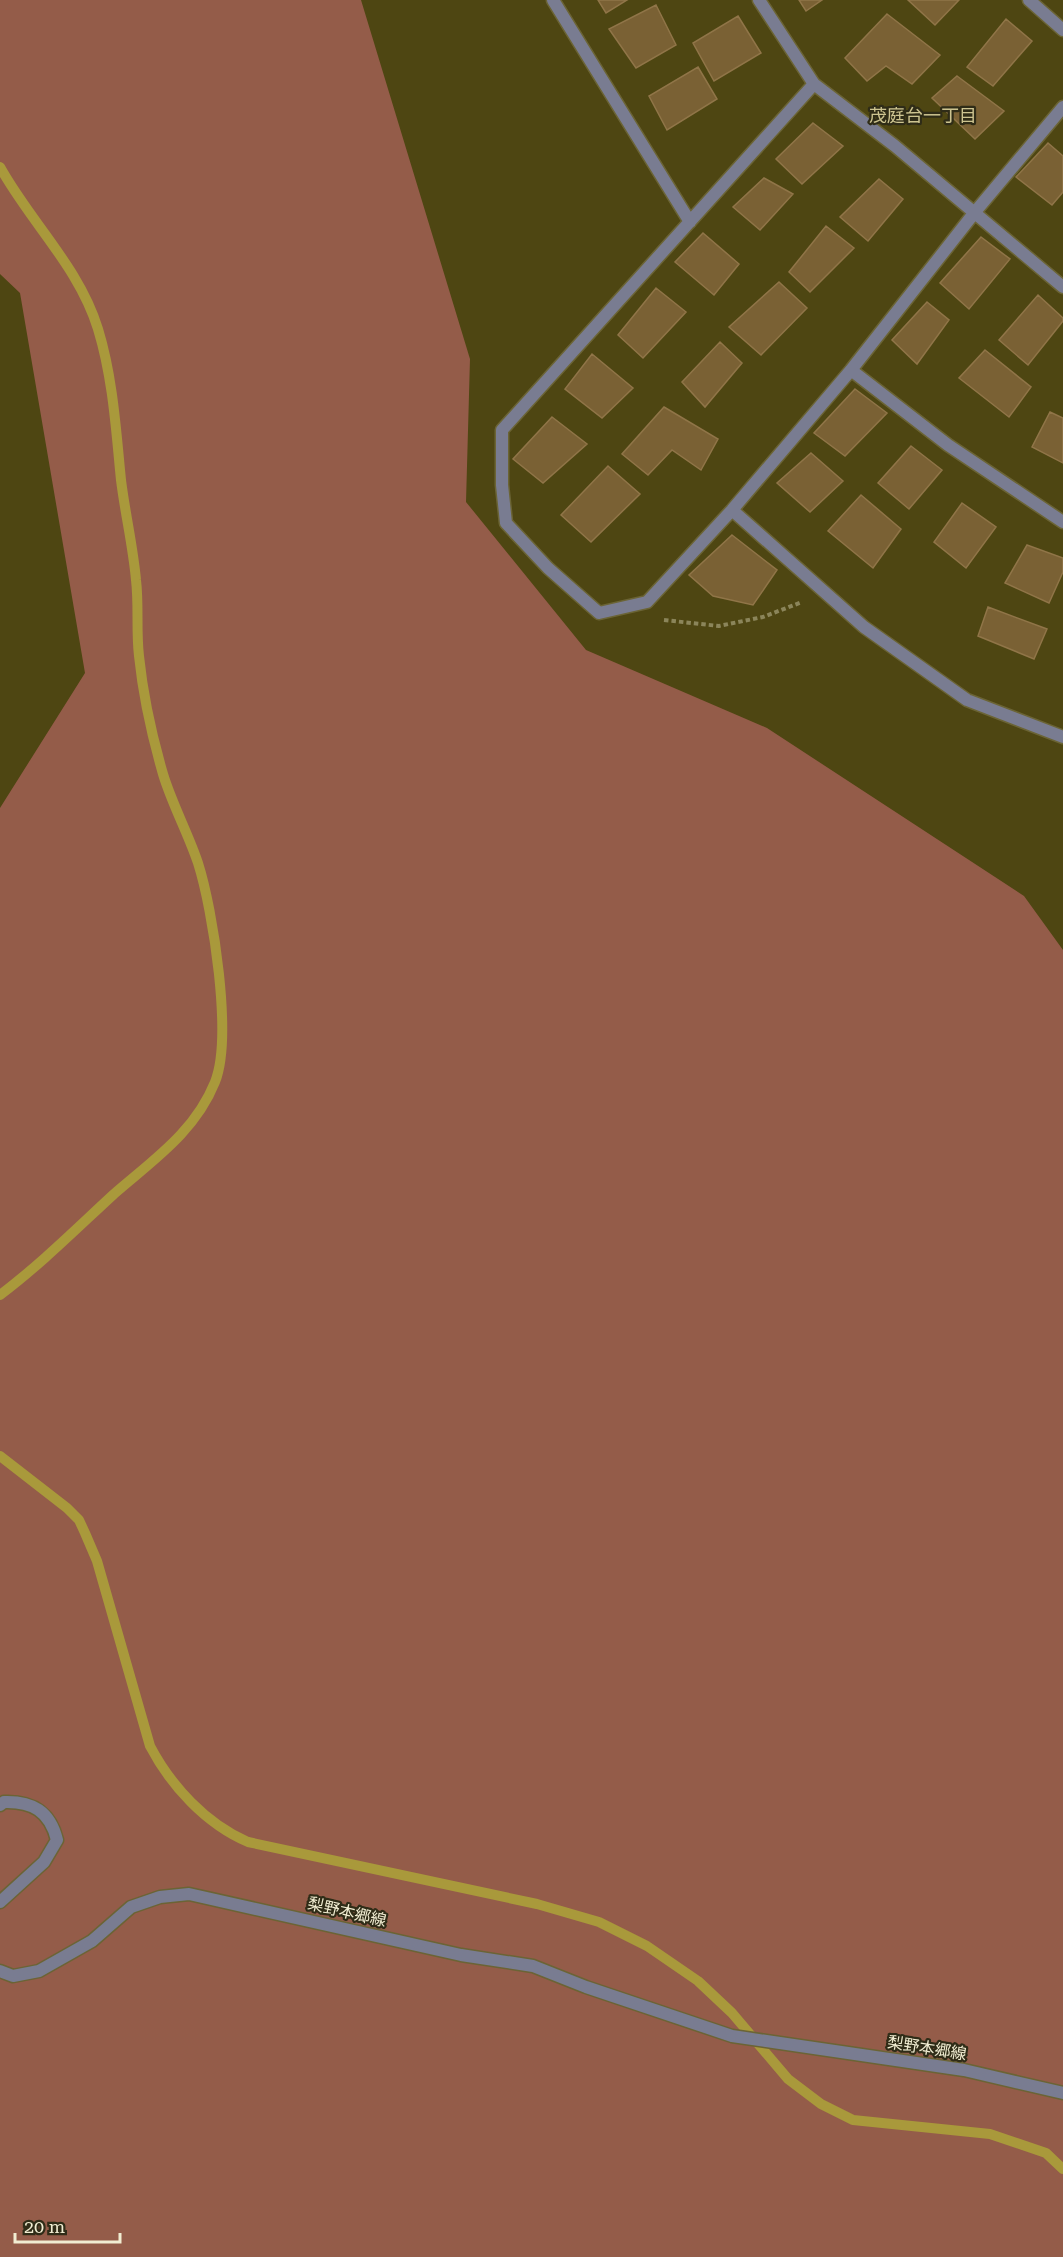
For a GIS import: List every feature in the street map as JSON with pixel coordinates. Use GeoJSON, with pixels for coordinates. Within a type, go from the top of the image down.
{"type":"FeatureCollection","features":[{"type":"Feature","properties":{"kind":"street"},"geometry":{"type":"LineString","coordinates":[[553,0],[690,222]]}},
{"type":"Feature","properties":{"kind":"street"},"geometry":{"type":"LineString","coordinates":[[759,0],[814,84],[975,212],[1063,287]]}},
{"type":"Feature","properties":{"kind":"street"},"geometry":{"type":"LineString","coordinates":[[1029,0],[1063,30]]}},
{"type":"Feature","properties":{"kind":"street"},"geometry":{"type":"LineString","coordinates":[[814,84],[502,430],[502,485],[506,523],[548,568],[599,613],[647,602],[732,510],[851,370],[975,212],[1063,107]]}},
{"type":"Feature","properties":{"kind":"street"},"geometry":{"type":"LineString","coordinates":[[851,370],[948,445],[1063,522]]}},
{"type":"Feature","properties":{"kind":"street"},"geometry":{"type":"LineString","coordinates":[[732,510],[864,627],[967,700],[1063,737]]}},
{"type":"Feature","properties":{"kind":"street"},"geometry":{"type":"LineString","coordinates":[[0,1805],[4,1802],[23,1801],[32,1806],[53,1825],[57,1840],[44,1862],[0,1902]]}},
{"type":"Feature","properties":{"kind":"street","name":"梨野本郷線"},"geometry":{"type":"LineString","coordinates":[[0,1971],[13,1976],[39,1971],[92,1941],[131,1907],[160,1897],[189,1894],[461,1955],[533,1966],[732,2036],[964,2070],[1063,2092]]}},
{"type":"Feature","properties":{"kind":"path"},"geometry":{"type":"LineString","coordinates":[[622,608],[647,618],[719,626],[763,617],[825,593]]}},
{"type":"Feature","properties":{"kind":"shaded area"},"geometry":{"type":"Polygon","coordinates":[[[0,0],[361,0],[470,359],[466,502],[586,650],[767,728],[1024,896],[1063,950],[1063,2257],[0,2257],[0,808],[85,673],[20,293],[0,274],[0,0]]]}},
{"type":"Feature","properties":{"kind":"building"},"geometry":{"type":"Polygon","coordinates":[[[598,0],[627,0],[606,13],[598,0]]]}},
{"type":"Feature","properties":{"kind":"building"},"geometry":{"type":"Polygon","coordinates":[[[799,0],[822,0],[806,11],[799,0]]]}},
{"type":"Feature","properties":{"kind":"building"},"geometry":{"type":"Polygon","coordinates":[[[908,0],[959,0],[935,25],[908,0]]]}},
{"type":"Feature","properties":{"kind":"building"},"geometry":{"type":"Polygon","coordinates":[[[656,5],[676,45],[636,68],[609,29],[656,5]]]}},
{"type":"Feature","properties":{"kind":"building"},"geometry":{"type":"Polygon","coordinates":[[[887,14],[940,55],[912,84],[886,66],[867,81],[845,58],[887,14]]]}},
{"type":"Feature","properties":{"kind":"building"},"geometry":{"type":"Polygon","coordinates":[[[738,16],[761,53],[714,81],[693,43],[738,16]]]}},
{"type":"Feature","properties":{"kind":"building"},"geometry":{"type":"Polygon","coordinates":[[[1006,19],[1032,41],[993,86],[967,67],[1006,19]]]}},
{"type":"Feature","properties":{"kind":"building"},"geometry":{"type":"Polygon","coordinates":[[[698,67],[717,99],[667,130],[649,96],[698,67]]]}},
{"type":"Feature","properties":{"kind":"building"},"geometry":{"type":"Polygon","coordinates":[[[957,76],[1004,111],[975,139],[932,98],[957,76]]]}},
{"type":"Feature","properties":{"kind":"building"},"geometry":{"type":"Polygon","coordinates":[[[813,123],[843,146],[802,184],[776,159],[813,123]]]}},
{"type":"Feature","properties":{"kind":"building"},"geometry":{"type":"Polygon","coordinates":[[[1048,143],[1063,156],[1063,192],[1052,205],[1016,177],[1048,143]]]}},
{"type":"Feature","properties":{"kind":"building"},"geometry":{"type":"Polygon","coordinates":[[[764,178],[793,194],[760,230],[733,207],[764,178]]]}},
{"type":"Feature","properties":{"kind":"building"},"geometry":{"type":"Polygon","coordinates":[[[879,179],[903,199],[868,241],[840,217],[879,179]]]}},
{"type":"Feature","properties":{"kind":"building"},"geometry":{"type":"Polygon","coordinates":[[[826,226],[854,248],[810,292],[789,272],[826,226]]]}},
{"type":"Feature","properties":{"kind":"building"},"geometry":{"type":"Polygon","coordinates":[[[703,233],[739,264],[714,295],[675,262],[703,233]]]}},
{"type":"Feature","properties":{"kind":"building"},"geometry":{"type":"Polygon","coordinates":[[[981,237],[1010,259],[969,309],[940,283],[981,237]]]}},
{"type":"Feature","properties":{"kind":"building"},"geometry":{"type":"Polygon","coordinates":[[[779,282],[807,308],[761,355],[729,327],[779,282]]]}},
{"type":"Feature","properties":{"kind":"building"},"geometry":{"type":"Polygon","coordinates":[[[656,288],[686,312],[643,358],[618,335],[656,288]]]}},
{"type":"Feature","properties":{"kind":"building"},"geometry":{"type":"Polygon","coordinates":[[[1038,295],[1063,318],[1063,321],[1028,365],[999,340],[1038,295]]]}},
{"type":"Feature","properties":{"kind":"building"},"geometry":{"type":"Polygon","coordinates":[[[927,302],[949,320],[917,364],[892,340],[927,302]]]}},
{"type":"Feature","properties":{"kind":"building"},"geometry":{"type":"Polygon","coordinates":[[[720,342],[742,363],[705,407],[682,382],[720,342]]]}},
{"type":"Feature","properties":{"kind":"building"},"geometry":{"type":"Polygon","coordinates":[[[985,350],[1031,387],[1009,417],[959,378],[985,350]]]}},
{"type":"Feature","properties":{"kind":"building"},"geometry":{"type":"Polygon","coordinates":[[[592,354],[633,388],[602,418],[565,389],[592,354]]]}},
{"type":"Feature","properties":{"kind":"building"},"geometry":{"type":"Polygon","coordinates":[[[855,389],[887,413],[845,456],[814,433],[855,389]]]}},
{"type":"Feature","properties":{"kind":"building"},"geometry":{"type":"Polygon","coordinates":[[[664,407],[718,439],[701,470],[672,450],[648,475],[622,454],[664,407]]]}},
{"type":"Feature","properties":{"kind":"building"},"geometry":{"type":"Polygon","coordinates":[[[1050,412],[1063,418],[1063,463],[1032,447],[1050,412]]]}},
{"type":"Feature","properties":{"kind":"building"},"geometry":{"type":"Polygon","coordinates":[[[552,417],[587,444],[543,483],[513,459],[552,417]]]}},
{"type":"Feature","properties":{"kind":"building"},"geometry":{"type":"Polygon","coordinates":[[[911,446],[942,470],[909,509],[878,483],[911,446]]]}},
{"type":"Feature","properties":{"kind":"building"},"geometry":{"type":"Polygon","coordinates":[[[811,453],[843,481],[810,512],[777,483],[811,453]]]}},
{"type":"Feature","properties":{"kind":"building"},"geometry":{"type":"Polygon","coordinates":[[[608,466],[640,494],[591,542],[561,515],[608,466]]]}},
{"type":"Feature","properties":{"kind":"building"},"geometry":{"type":"Polygon","coordinates":[[[861,495],[901,529],[873,568],[828,531],[861,495]]]}},
{"type":"Feature","properties":{"kind":"building"},"geometry":{"type":"Polygon","coordinates":[[[962,503],[996,527],[966,568],[934,542],[962,503]]]}},
{"type":"Feature","properties":{"kind":"building"},"geometry":{"type":"Polygon","coordinates":[[[732,535],[777,570],[753,605],[713,596],[689,575],[732,535]]]}},
{"type":"Feature","properties":{"kind":"building"},"geometry":{"type":"Polygon","coordinates":[[[1027,545],[1063,558],[1063,572],[1049,603],[1005,583],[1027,545]]]}},
{"type":"Feature","properties":{"kind":"building"},"geometry":{"type":"Polygon","coordinates":[[[988,607],[1047,629],[1034,659],[978,636],[988,607]]]}},
{"type":"Feature","properties":{"kind":"waterway"},"geometry":{"type":"LineString","coordinates":[[0,167],[79,285],[90,307],[103,348],[111,385],[121,480],[135,567],[138,647],[145,700],[163,774],[194,852],[204,884],[219,973],[222,1035],[220,1062],[215,1082],[207,1100],[185,1130],[44,1259],[0,1295]]}},
{"type":"Feature","properties":{"kind":"waterway"},"geometry":{"type":"LineString","coordinates":[[0,1456],[79,1520],[97,1561],[150,1746],[179,1789],[218,1825],[248,1842],[537,1904],[599,1922],[647,1946],[698,1981],[732,2013],[788,2079],[821,2104],[853,2120],[990,2134],[1046,2153],[1063,2169]]}},
{"type":"Feature","properties":{"kind":"district","name":"茂庭台一丁目"},"geometry":{"type":"Point","coordinates":[923,115]}}]}
